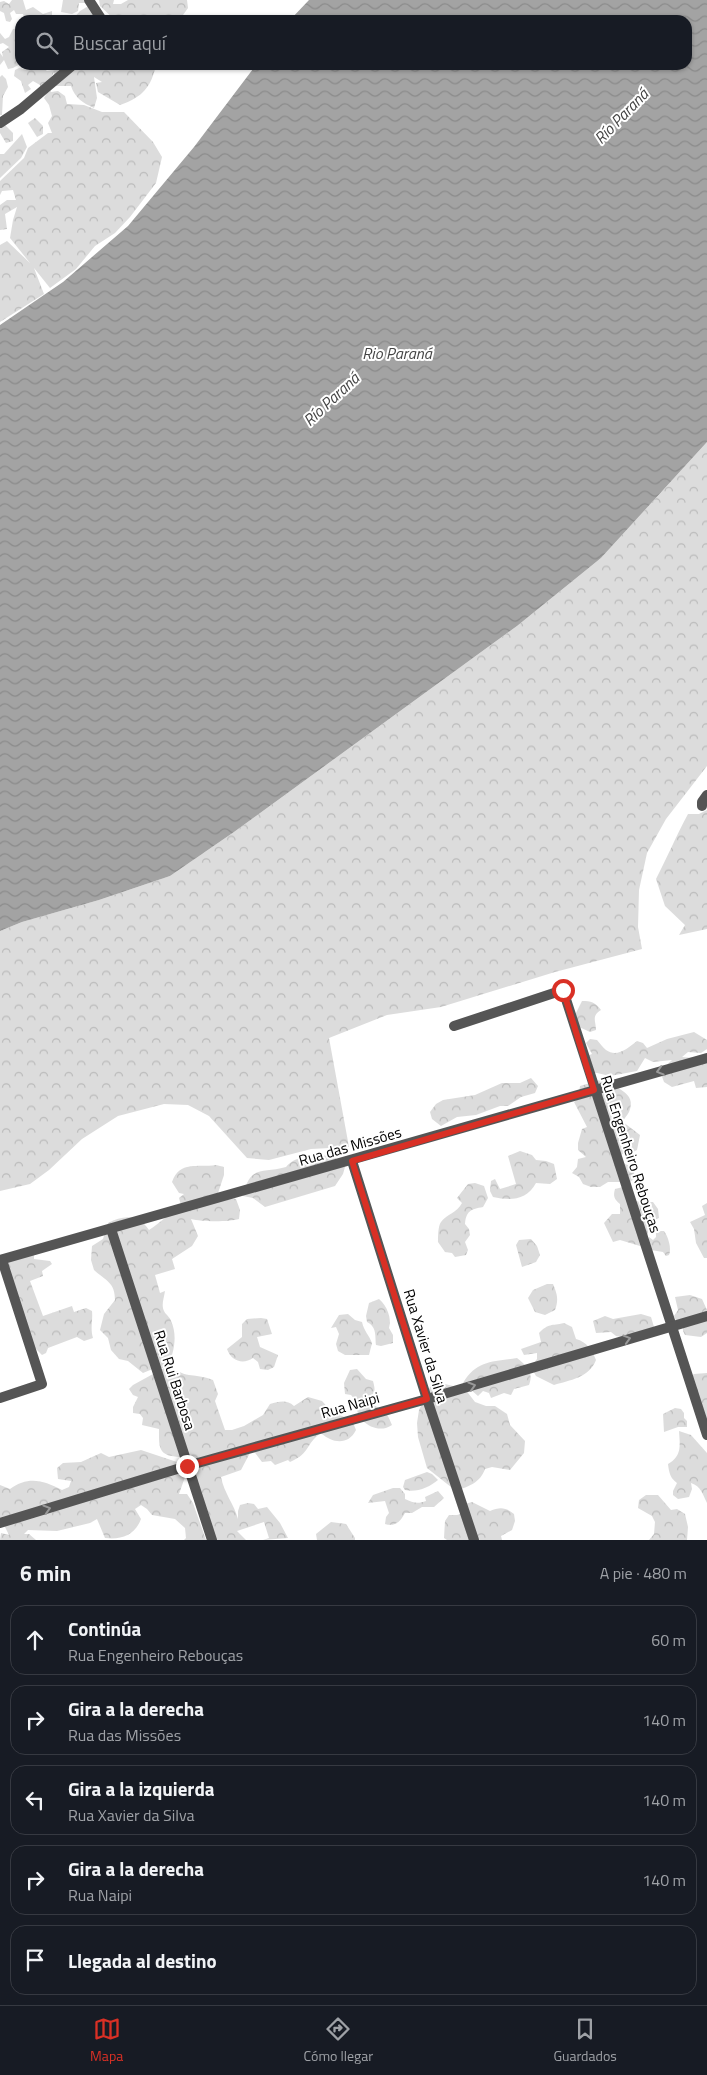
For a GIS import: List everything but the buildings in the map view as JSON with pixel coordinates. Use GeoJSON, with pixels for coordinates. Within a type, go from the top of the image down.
{"type":"FeatureCollection","features":[{"type":"Feature","properties":{"kind":"street"},"geometry":{"type":"LineString","coordinates":[[89,0],[99,15]]}},
{"type":"Feature","properties":{"kind":"street"},"geometry":{"type":"LineString","coordinates":[[0,123],[21,109],[67,70]]}},
{"type":"Feature","properties":{"kind":"street"},"geometry":{"type":"LineString","coordinates":[[707,795],[702,802],[702,806],[707,804]]}},
{"type":"Feature","properties":{"kind":"street","name":"Rua Engenheiro Rebouças"},"geometry":{"type":"LineString","coordinates":[[454,1026],[563,990],[707,1436]]}},
{"type":"Feature","properties":{"kind":"street","name":"Rua das Missões"},"geometry":{"type":"LineString","coordinates":[[1,1260],[707,1058]]}},
{"type":"Feature","properties":{"kind":"street","name":"Rua Xavier da Silva"},"geometry":{"type":"LineString","coordinates":[[352,1161],[427,1399],[474,1540]]}},
{"type":"Feature","properties":{"kind":"street","name":"Rua Rui Barbosa"},"geometry":{"type":"LineString","coordinates":[[111,1229],[212,1540]]}},
{"type":"Feature","properties":{"kind":"street"},"geometry":{"type":"LineString","coordinates":[[0,1398],[42,1384],[1,1260]]}},
{"type":"Feature","properties":{"kind":"street","name":"Rua Naipi"},"geometry":{"type":"LineString","coordinates":[[0,1523],[187,1466],[427,1399],[707,1316]]}},
{"type":"Feature","properties":{"kind":"green space"},"geometry":{"type":"Polygon","coordinates":[[[12,0],[23,0],[26,10],[33,7],[43,14],[52,11],[52,15],[23,15],[16,14],[14,10],[10,13],[12,19],[10,22],[6,21],[4,13],[0,11],[0,2],[4,1],[9,4],[12,0]]]}},
{"type":"Feature","properties":{"kind":"green space"},"geometry":{"type":"Polygon","coordinates":[[[63,0],[89,0],[86,3],[79,3],[78,11],[72,14],[61,12],[63,0]]]}},
{"type":"Feature","properties":{"kind":"green space"},"geometry":{"type":"Polygon","coordinates":[[[99,0],[114,0],[113,4],[121,4],[128,0],[187,0],[188,8],[183,15],[110,15],[100,6],[99,0]]]}},
{"type":"Feature","properties":{"kind":"green space"},"geometry":{"type":"Polygon","coordinates":[[[92,4],[95,15],[76,15],[92,4]]]}},
{"type":"Feature","properties":{"kind":"green space"},"geometry":{"type":"Polygon","coordinates":[[[15,29],[15,67],[8,69],[4,60],[0,65],[0,53],[3,57],[2,52],[9,47],[3,43],[0,44],[0,33],[5,39],[9,37],[15,29]]]}},
{"type":"Feature","properties":{"kind":"green space"},"geometry":{"type":"Polygon","coordinates":[[[15,70],[155,70],[152,79],[145,90],[135,98],[120,105],[98,92],[96,83],[102,82],[94,77],[97,98],[94,108],[80,100],[71,86],[53,86],[54,72],[48,83],[51,92],[58,91],[65,96],[67,104],[84,105],[102,112],[124,112],[153,142],[162,157],[156,183],[115,233],[95,246],[76,269],[50,288],[34,268],[44,294],[0,322],[0,245],[7,241],[30,263],[10,238],[17,207],[5,214],[7,229],[0,230],[0,205],[7,200],[16,200],[13,190],[2,191],[0,195],[0,181],[24,158],[28,148],[48,133],[52,133],[48,123],[52,116],[49,105],[44,98],[47,93],[41,94],[40,85],[33,81],[28,85],[31,89],[25,93],[21,81],[14,76],[15,70]]]}},
{"type":"Feature","properties":{"kind":"green space"},"geometry":{"type":"Polygon","coordinates":[[[2,75],[6,79],[8,87],[3,96],[2,115],[0,115],[0,77],[2,75]]]}},
{"type":"Feature","properties":{"kind":"green space"},"geometry":{"type":"Polygon","coordinates":[[[35,118],[43,126],[43,134],[37,137],[28,123],[35,118]]]}},
{"type":"Feature","properties":{"kind":"green space"},"geometry":{"type":"Polygon","coordinates":[[[5,125],[13,133],[13,141],[6,143],[0,133],[0,128],[5,125]]]}},
{"type":"Feature","properties":{"kind":"green space"},"geometry":{"type":"Polygon","coordinates":[[[22,134],[27,147],[21,158],[0,178],[0,154],[4,154],[22,134]]]}},
{"type":"Feature","properties":{"kind":"green space"},"geometry":{"type":"Polygon","coordinates":[[[707,442],[707,766],[666,819],[647,853],[639,890],[638,927],[642,949],[555,972],[441,1007],[387,1015],[329,1038],[349,1147],[311,1149],[269,1160],[247,1158],[209,1116],[188,1105],[164,1104],[118,1116],[82,1139],[49,1170],[30,1184],[0,1191],[0,931],[22,922],[99,900],[170,876],[234,832],[517,626],[601,558],[707,442]]]}},
{"type":"Feature","properties":{"kind":"green space"},"geometry":{"type":"Polygon","coordinates":[[[707,810],[707,929],[679,935],[685,925],[665,906],[656,879],[688,814],[699,814],[707,810]]]}},
{"type":"Feature","properties":{"kind":"green space"},"geometry":{"type":"Polygon","coordinates":[[[582,1001],[593,1002],[601,1010],[595,1017],[596,1030],[590,1032],[577,1026],[574,1017],[582,1001]]]}},
{"type":"Feature","properties":{"kind":"green space"},"geometry":{"type":"Polygon","coordinates":[[[694,1032],[707,1040],[707,1049],[701,1053],[688,1052],[682,1057],[707,1059],[707,1087],[696,1088],[694,1081],[672,1087],[664,1082],[660,1071],[672,1060],[653,1062],[645,1058],[637,1071],[610,1076],[593,1072],[585,1057],[592,1054],[586,1043],[590,1039],[597,1040],[603,1048],[610,1052],[618,1053],[637,1041],[643,1043],[647,1048],[667,1039],[694,1032]]]}},
{"type":"Feature","properties":{"kind":"green space"},"geometry":{"type":"Polygon","coordinates":[[[531,1078],[538,1086],[535,1093],[521,1097],[508,1106],[500,1106],[476,1115],[457,1117],[441,1126],[432,1119],[430,1112],[436,1104],[443,1100],[475,1095],[502,1083],[520,1083],[531,1078]]]}},
{"type":"Feature","properties":{"kind":"green space"},"geometry":{"type":"Polygon","coordinates":[[[603,1079],[628,1095],[631,1105],[623,1122],[640,1135],[637,1150],[629,1154],[622,1154],[619,1158],[625,1164],[633,1167],[635,1178],[630,1182],[608,1182],[600,1187],[591,1187],[583,1184],[579,1177],[572,1173],[577,1167],[578,1159],[586,1157],[578,1150],[578,1143],[582,1129],[587,1127],[574,1102],[578,1099],[580,1086],[603,1079]]]}},
{"type":"Feature","properties":{"kind":"green space"},"geometry":{"type":"Polygon","coordinates":[[[520,1151],[532,1155],[536,1160],[554,1164],[557,1179],[550,1184],[536,1183],[528,1193],[518,1198],[493,1197],[490,1191],[491,1181],[495,1179],[500,1189],[516,1184],[508,1156],[520,1151]]]}},
{"type":"Feature","properties":{"kind":"green space"},"geometry":{"type":"Polygon","coordinates":[[[328,1155],[336,1158],[339,1166],[345,1167],[335,1186],[265,1207],[253,1198],[243,1196],[249,1179],[258,1172],[286,1167],[300,1158],[328,1155]]]}},
{"type":"Feature","properties":{"kind":"green space"},"geometry":{"type":"Polygon","coordinates":[[[216,1165],[224,1167],[224,1175],[218,1193],[221,1196],[236,1199],[240,1210],[239,1219],[202,1221],[191,1219],[198,1236],[192,1246],[172,1259],[175,1269],[155,1275],[160,1293],[165,1291],[163,1309],[173,1327],[175,1339],[173,1352],[166,1368],[213,1380],[218,1394],[215,1401],[225,1430],[244,1426],[263,1415],[270,1404],[285,1402],[294,1406],[308,1397],[322,1401],[332,1412],[352,1420],[356,1430],[349,1439],[335,1441],[321,1433],[297,1459],[275,1465],[271,1461],[262,1462],[252,1449],[241,1470],[221,1477],[238,1519],[240,1505],[254,1504],[258,1509],[267,1507],[280,1523],[288,1538],[263,1540],[269,1538],[264,1522],[237,1531],[246,1540],[214,1540],[180,1457],[164,1453],[160,1446],[159,1429],[142,1425],[143,1418],[140,1414],[133,1413],[133,1407],[138,1397],[133,1395],[129,1389],[164,1368],[155,1368],[143,1373],[128,1361],[119,1359],[111,1350],[108,1338],[100,1330],[104,1314],[115,1300],[115,1294],[112,1285],[94,1270],[91,1260],[92,1246],[103,1239],[108,1223],[125,1217],[140,1221],[149,1230],[168,1216],[182,1209],[179,1198],[184,1194],[179,1193],[172,1182],[180,1170],[190,1166],[216,1165]]]}},
{"type":"Feature","properties":{"kind":"green space"},"geometry":{"type":"Polygon","coordinates":[[[475,1183],[484,1186],[488,1198],[483,1207],[468,1213],[465,1224],[469,1229],[470,1235],[465,1242],[468,1250],[466,1255],[455,1257],[452,1253],[445,1252],[438,1242],[439,1226],[443,1219],[460,1206],[462,1203],[457,1198],[468,1184],[475,1183]]]}},
{"type":"Feature","properties":{"kind":"green space"},"geometry":{"type":"Polygon","coordinates":[[[623,1187],[633,1199],[653,1202],[658,1209],[659,1218],[649,1221],[647,1239],[640,1246],[620,1240],[613,1242],[604,1223],[612,1214],[620,1214],[620,1204],[615,1199],[614,1194],[615,1189],[623,1187]]]}},
{"type":"Feature","properties":{"kind":"green space"},"geometry":{"type":"Polygon","coordinates":[[[707,1203],[707,1258],[704,1258],[696,1243],[694,1229],[690,1222],[705,1215],[702,1206],[707,1203]]]}},
{"type":"Feature","properties":{"kind":"green space"},"geometry":{"type":"Polygon","coordinates":[[[664,1231],[669,1243],[670,1252],[666,1256],[663,1252],[651,1250],[648,1241],[649,1237],[653,1240],[656,1237],[656,1233],[664,1231]]]}},
{"type":"Feature","properties":{"kind":"green space"},"geometry":{"type":"Polygon","coordinates":[[[531,1239],[537,1246],[540,1255],[536,1262],[522,1267],[516,1245],[519,1240],[531,1239]]]}},
{"type":"Feature","properties":{"kind":"green space"},"geometry":{"type":"Polygon","coordinates":[[[15,1252],[34,1254],[34,1259],[50,1261],[52,1264],[42,1271],[43,1276],[30,1281],[43,1316],[72,1306],[74,1312],[86,1308],[92,1311],[93,1338],[84,1341],[77,1337],[48,1348],[46,1353],[42,1355],[31,1344],[0,1255],[15,1252]]]}},
{"type":"Feature","properties":{"kind":"green space"},"geometry":{"type":"Polygon","coordinates":[[[547,1284],[553,1284],[557,1300],[555,1310],[545,1315],[535,1312],[528,1298],[533,1290],[547,1284]]]}},
{"type":"Feature","properties":{"kind":"green space"},"geometry":{"type":"Polygon","coordinates":[[[690,1295],[702,1299],[707,1310],[707,1333],[701,1337],[685,1335],[683,1323],[676,1321],[674,1316],[678,1310],[675,1297],[690,1295]]]}},
{"type":"Feature","properties":{"kind":"green space"},"geometry":{"type":"Polygon","coordinates":[[[379,1299],[388,1312],[389,1328],[393,1335],[393,1343],[381,1346],[376,1345],[374,1329],[367,1322],[366,1316],[369,1303],[379,1299]]]}},
{"type":"Feature","properties":{"kind":"green space"},"geometry":{"type":"Polygon","coordinates":[[[348,1314],[355,1320],[362,1322],[372,1343],[369,1355],[345,1355],[338,1351],[336,1344],[339,1334],[336,1327],[331,1328],[339,1315],[348,1314]]]}},
{"type":"Feature","properties":{"kind":"green space"},"geometry":{"type":"Polygon","coordinates":[[[641,1314],[651,1317],[654,1327],[622,1337],[616,1336],[611,1332],[596,1333],[593,1321],[605,1316],[613,1319],[641,1314]]]}},
{"type":"Feature","properties":{"kind":"green space"},"geometry":{"type":"Polygon","coordinates":[[[247,1319],[267,1319],[272,1334],[257,1337],[260,1347],[278,1355],[274,1367],[268,1370],[260,1369],[258,1362],[253,1358],[245,1361],[234,1359],[227,1349],[242,1337],[242,1324],[247,1319]]]}},
{"type":"Feature","properties":{"kind":"green space"},"geometry":{"type":"Polygon","coordinates":[[[564,1323],[572,1327],[576,1339],[589,1347],[596,1360],[584,1375],[554,1385],[536,1376],[531,1367],[537,1359],[537,1353],[524,1355],[521,1349],[541,1342],[539,1333],[545,1328],[550,1325],[564,1323]]]}},
{"type":"Feature","properties":{"kind":"green space"},"geometry":{"type":"Polygon","coordinates":[[[517,1358],[529,1370],[531,1376],[529,1385],[514,1389],[511,1395],[504,1393],[491,1398],[489,1393],[483,1391],[478,1396],[463,1383],[468,1375],[486,1363],[517,1358]]]}},
{"type":"Feature","properties":{"kind":"green space"},"geometry":{"type":"Polygon","coordinates":[[[357,1369],[366,1379],[373,1381],[374,1390],[370,1397],[370,1402],[385,1412],[392,1425],[380,1429],[367,1424],[359,1415],[357,1402],[351,1395],[345,1394],[344,1383],[350,1370],[357,1369]]]}},
{"type":"Feature","properties":{"kind":"green space"},"geometry":{"type":"Polygon","coordinates":[[[707,1373],[707,1420],[690,1377],[694,1374],[707,1373]]]}},
{"type":"Feature","properties":{"kind":"green space"},"geometry":{"type":"Polygon","coordinates":[[[432,1383],[441,1383],[465,1389],[475,1402],[486,1406],[495,1406],[507,1414],[510,1425],[525,1441],[524,1453],[510,1470],[492,1467],[485,1469],[477,1481],[470,1486],[456,1491],[427,1468],[418,1437],[417,1423],[419,1410],[432,1383]]]}},
{"type":"Feature","properties":{"kind":"green space"},"geometry":{"type":"Polygon","coordinates":[[[675,1408],[681,1409],[684,1413],[687,1427],[678,1427],[664,1432],[663,1414],[675,1408]]]}},
{"type":"Feature","properties":{"kind":"green space"},"geometry":{"type":"Polygon","coordinates":[[[679,1431],[691,1435],[707,1453],[707,1503],[699,1489],[691,1483],[692,1489],[689,1497],[678,1499],[673,1495],[677,1483],[670,1475],[668,1464],[678,1454],[680,1446],[679,1431]]]}},
{"type":"Feature","properties":{"kind":"green space"},"geometry":{"type":"Polygon","coordinates":[[[141,1450],[177,1462],[185,1477],[179,1494],[187,1494],[193,1503],[206,1540],[184,1540],[186,1538],[185,1528],[175,1519],[152,1515],[141,1505],[135,1509],[141,1519],[131,1533],[122,1537],[105,1538],[97,1519],[90,1523],[57,1531],[28,1530],[24,1534],[29,1534],[36,1540],[0,1540],[1,1533],[9,1535],[4,1525],[0,1524],[0,1485],[10,1489],[23,1482],[36,1481],[62,1490],[69,1487],[71,1481],[58,1479],[57,1468],[63,1463],[81,1462],[101,1453],[109,1457],[141,1450]]]}},
{"type":"Feature","properties":{"kind":"green space"},"geometry":{"type":"Polygon","coordinates":[[[427,1472],[438,1480],[423,1489],[405,1490],[403,1487],[405,1480],[427,1472]]]}},
{"type":"Feature","properties":{"kind":"green space"},"geometry":{"type":"Polygon","coordinates":[[[393,1488],[400,1488],[405,1494],[405,1499],[413,1502],[420,1503],[426,1501],[425,1497],[438,1491],[444,1498],[434,1507],[422,1507],[412,1513],[405,1513],[397,1523],[389,1525],[385,1524],[389,1513],[385,1501],[368,1503],[373,1495],[393,1488]]]}},
{"type":"Feature","properties":{"kind":"green space"},"geometry":{"type":"Polygon","coordinates":[[[646,1495],[658,1495],[671,1510],[677,1509],[685,1514],[688,1527],[687,1540],[649,1540],[654,1534],[655,1522],[652,1516],[638,1508],[639,1500],[646,1495]]]}},
{"type":"Feature","properties":{"kind":"green space"},"geometry":{"type":"Polygon","coordinates":[[[472,1502],[490,1511],[502,1508],[514,1514],[515,1521],[512,1530],[501,1536],[502,1540],[447,1540],[444,1538],[445,1521],[449,1515],[464,1513],[465,1504],[472,1502]]]}},
{"type":"Feature","properties":{"kind":"green space"},"geometry":{"type":"Polygon","coordinates":[[[331,1522],[346,1524],[355,1540],[317,1540],[316,1534],[331,1522]]]}},
{"type":"Feature","properties":{"kind":"water","name":"Rio Paraná"},"geometry":{"type":"Polygon","coordinates":[[[309,0],[707,0],[707,442],[601,558],[517,626],[234,832],[170,876],[99,900],[22,922],[0,931],[0,325],[63,282],[128,226],[194,147],[252,70],[692,70],[692,15],[295,15],[309,0]]]}},
{"type":"Feature","properties":{"kind":"route"},"geometry":{"type":"LineString","coordinates":[[187,1466],[427,1399],[352,1161],[594,1090],[563,990]]}},
{"type":"Feature","properties":{"kind":"water label","name":"Río Paraná"},"geometry":{"type":"Point","coordinates":[621,116]}},
{"type":"Feature","properties":{"kind":"water label","name":"Río Paraná"},"geometry":{"type":"Point","coordinates":[331,399]}}]}
